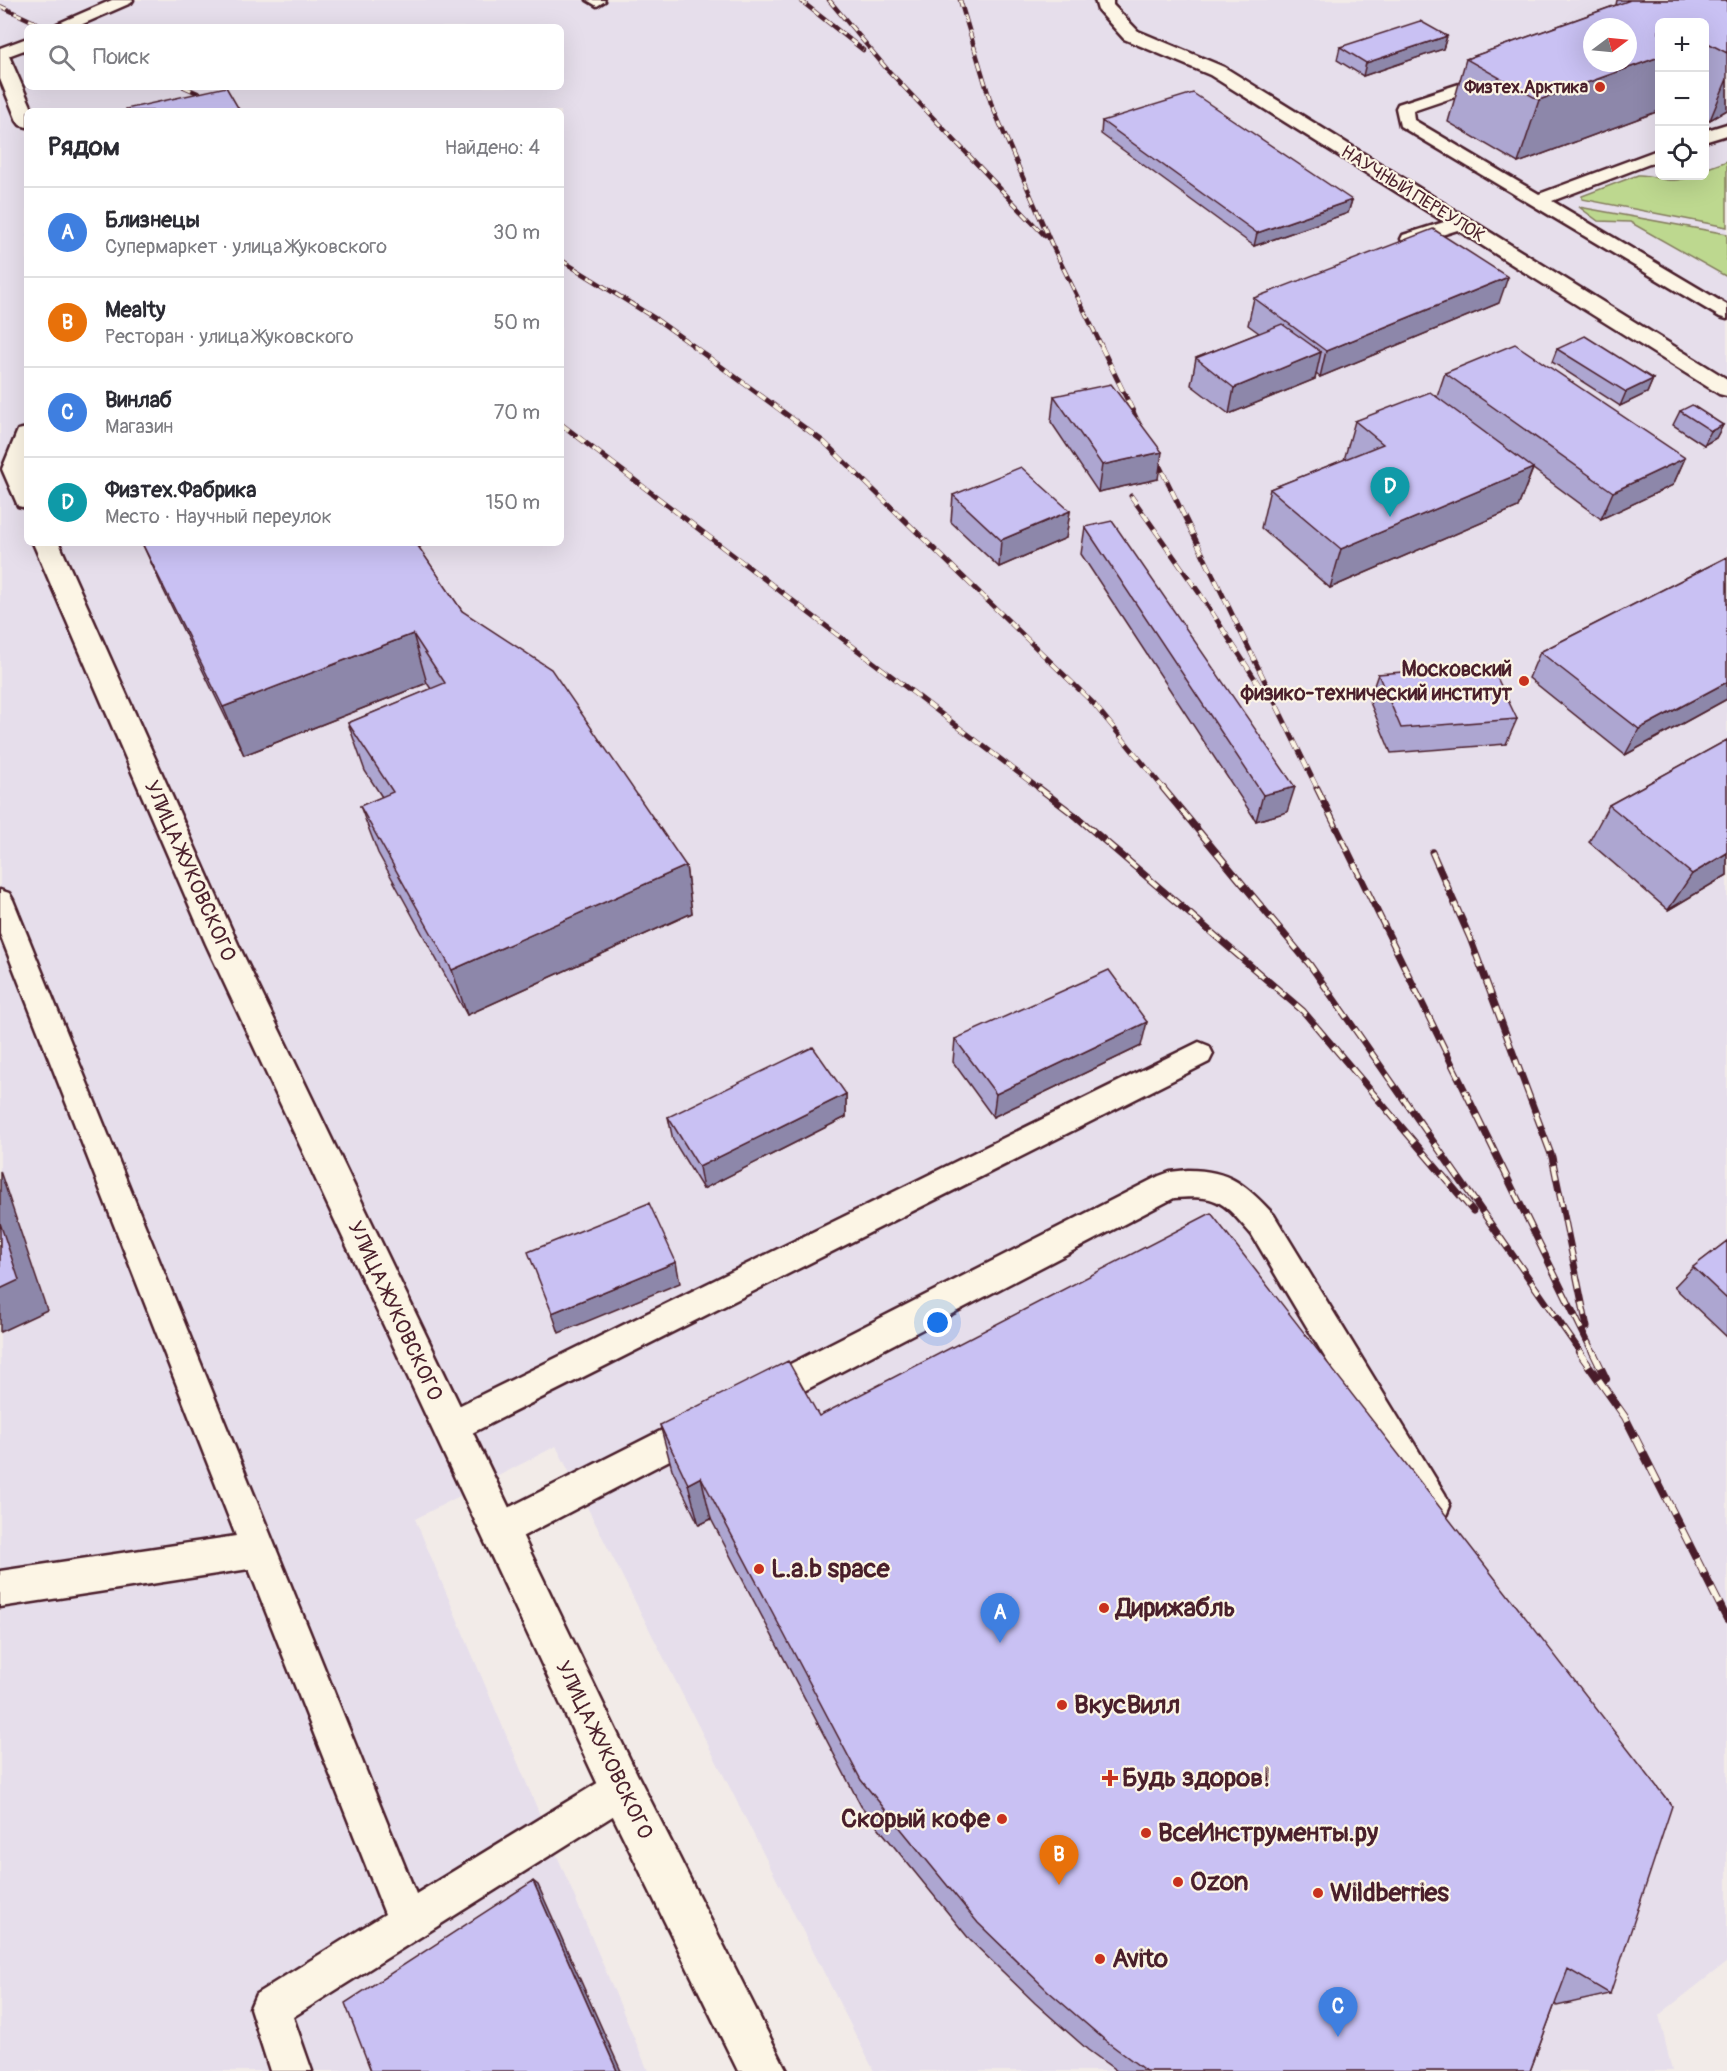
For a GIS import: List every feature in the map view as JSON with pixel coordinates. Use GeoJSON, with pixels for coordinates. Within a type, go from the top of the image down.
{"type":"FeatureCollection","features":[{"type":"Feature","properties":{"kind":"street","name":"НАУЧНЫЙ ПЕРЕУЛОК"},"geometry":{"type":"LineString","coordinates":[[1104,0],[1104,6],[1131,35],[1217,71],[1727,389]]}},
{"type":"Feature","properties":{"kind":"street"},"geometry":{"type":"LineString","coordinates":[[0,55],[24,114]]}},
{"type":"Feature","properties":{"kind":"street"},"geometry":{"type":"LineString","coordinates":[[24,441],[7,472],[24,496]]}},
{"type":"Feature","properties":{"kind":"street","name":"УЛИЦА ЖУКОВСКОГО"},"geometry":{"type":"LineString","coordinates":[[47,546],[222,944],[622,1789],[763,2071]]}},
{"type":"Feature","properties":{"kind":"lane"},"geometry":{"type":"LineString","coordinates":[[70,24],[125,0]]}},
{"type":"Feature","properties":{"kind":"lane"},"geometry":{"type":"LineString","coordinates":[[0,55],[24,44]]}},
{"type":"Feature","properties":{"kind":"lane"},"geometry":{"type":"LineString","coordinates":[[1515,71],[1404,108],[1406,122],[1727,313]]}},
{"type":"Feature","properties":{"kind":"lane"},"geometry":{"type":"LineString","coordinates":[[1709,135],[1727,129]]}},
{"type":"Feature","properties":{"kind":"lane"},"geometry":{"type":"LineString","coordinates":[[1539,200],[1655,156]]}},
{"type":"Feature","properties":{"kind":"lane"},"geometry":{"type":"LineString","coordinates":[[1410,239],[1460,223]]}},
{"type":"Feature","properties":{"kind":"lane"},"geometry":{"type":"LineString","coordinates":[[0,900],[408,1923]]}},
{"type":"Feature","properties":{"kind":"lane"},"geometry":{"type":"LineString","coordinates":[[450,1427],[1199,1054]]}},
{"type":"Feature","properties":{"kind":"lane"},"geometry":{"type":"LineString","coordinates":[[500,1530],[1170,1185],[1202,1182],[1233,1191],[1263,1225],[1446,1528]]}},
{"type":"Feature","properties":{"kind":"lane"},"geometry":{"type":"LineString","coordinates":[[0,1589],[261,1550]]}},
{"type":"Feature","properties":{"kind":"lane"},"geometry":{"type":"LineString","coordinates":[[291,2071],[270,2008],[622,1789]]}},
{"type":"Feature","properties":{"kind":"shaded area"},"geometry":{"type":"Polygon","coordinates":[[[0,0],[1727,0],[1727,1962],[1659,2015],[1672,2071],[874,2071],[556,1446],[415,1519],[648,2071],[0,2071],[0,0]]]}},
{"type":"Feature","properties":{"kind":"green space"},"geometry":{"type":"Polygon","coordinates":[[[1727,161],[1727,227],[1582,199],[1582,196],[1638,175],[1655,178],[1655,180],[1709,180],[1709,168],[1727,161]]]}},
{"type":"Feature","properties":{"kind":"green space"},"geometry":{"type":"Polygon","coordinates":[[[1579,207],[1727,234],[1727,277],[1630,222],[1598,221],[1579,207]]]}},
{"type":"Feature","properties":{"kind":"building"},"geometry":{"type":"Polygon","coordinates":[[[1626,0],[1727,0],[1727,53],[1709,44],[1709,18],[1655,18],[1655,58],[1637,65],[1637,18],[1583,18],[1583,72],[1617,72],[1539,100],[1466,59],[1628,1],[1626,0]]]}},
{"type":"Feature","properties":{"kind":"building"},"geometry":{"type":"Polygon","coordinates":[[[1420,21],[1447,36],[1366,63],[1340,47],[1420,21]]]}},
{"type":"Feature","properties":{"kind":"building"},"geometry":{"type":"Polygon","coordinates":[[[212,90],[228,90],[238,108],[131,108],[212,90]]]}},
{"type":"Feature","properties":{"kind":"building"},"geometry":{"type":"Polygon","coordinates":[[[1193,93],[1352,200],[1257,233],[1102,121],[1193,93]]]}},
{"type":"Feature","properties":{"kind":"building"},"geometry":{"type":"Polygon","coordinates":[[[1433,229],[1508,277],[1326,351],[1254,298],[1433,229]]]}},
{"type":"Feature","properties":{"kind":"building"},"geometry":{"type":"Polygon","coordinates":[[[1282,324],[1321,352],[1234,388],[1196,358],[1282,324]]]}},
{"type":"Feature","properties":{"kind":"building"},"geometry":{"type":"Polygon","coordinates":[[[1585,336],[1653,379],[1626,392],[1557,349],[1585,336]]]}},
{"type":"Feature","properties":{"kind":"building"},"geometry":{"type":"Polygon","coordinates":[[[1515,344],[1685,458],[1613,492],[1445,373],[1515,344]]]}},
{"type":"Feature","properties":{"kind":"building"},"geometry":{"type":"Polygon","coordinates":[[[1111,384],[1162,452],[1102,465],[1054,396],[1111,384]]]}},
{"type":"Feature","properties":{"kind":"building"},"geometry":{"type":"Polygon","coordinates":[[[1430,392],[1533,468],[1341,549],[1270,489],[1383,444],[1355,421],[1430,392]]]}},
{"type":"Feature","properties":{"kind":"building"},"geometry":{"type":"Polygon","coordinates":[[[1692,405],[1723,425],[1711,431],[1680,411],[1692,405]]]}},
{"type":"Feature","properties":{"kind":"building"},"geometry":{"type":"Polygon","coordinates":[[[1021,467],[1070,511],[1001,540],[953,495],[1021,467]]]}},
{"type":"Feature","properties":{"kind":"building"},"geometry":{"type":"Polygon","coordinates":[[[1112,521],[1295,787],[1263,795],[1085,527],[1112,521]]]}},
{"type":"Feature","properties":{"kind":"building"},"geometry":{"type":"Polygon","coordinates":[[[143,546],[418,546],[462,611],[551,669],[686,866],[452,970],[360,806],[393,792],[348,723],[445,683],[413,634],[223,707],[143,546]]]}},
{"type":"Feature","properties":{"kind":"building"},"geometry":{"type":"Polygon","coordinates":[[[1727,557],[1727,682],[1639,729],[1540,652],[1727,557]]]}},
{"type":"Feature","properties":{"kind":"building"},"geometry":{"type":"Polygon","coordinates":[[[1491,665],[1517,719],[1401,728],[1378,674],[1491,665]]]}},
{"type":"Feature","properties":{"kind":"building"},"geometry":{"type":"Polygon","coordinates":[[[1727,740],[1727,853],[1692,874],[1609,805],[1727,740]]]}},
{"type":"Feature","properties":{"kind":"building"},"geometry":{"type":"Polygon","coordinates":[[[1109,970],[1147,1022],[996,1094],[955,1039],[1109,970]]]}},
{"type":"Feature","properties":{"kind":"building"},"geometry":{"type":"Polygon","coordinates":[[[813,1047],[846,1094],[699,1167],[668,1117],[813,1047]]]}},
{"type":"Feature","properties":{"kind":"building"},"geometry":{"type":"Polygon","coordinates":[[[649,1203],[676,1262],[552,1313],[528,1252],[649,1203]]]}},
{"type":"Feature","properties":{"kind":"building","name":"Дирижабль"},"geometry":{"type":"Polygon","coordinates":[[[1211,1213],[1672,1806],[1610,1994],[1568,1969],[1530,2071],[1146,2071],[1106,2041],[1048,1991],[978,1923],[861,1780],[701,1477],[688,1484],[660,1425],[788,1361],[819,1416],[1211,1213]]]}},
{"type":"Feature","properties":{"kind":"building"},"geometry":{"type":"Polygon","coordinates":[[[0,1223],[19,1280],[0,1289],[0,1223]]]}},
{"type":"Feature","properties":{"kind":"building"},"geometry":{"type":"Polygon","coordinates":[[[1727,1241],[1727,1299],[1693,1267],[1727,1241]]]}},
{"type":"Feature","properties":{"kind":"building"},"geometry":{"type":"Polygon","coordinates":[[[533,1881],[617,2071],[371,2071],[345,2003],[533,1881]]]}},
{"type":"Feature","properties":{"kind":"railway"},"geometry":{"type":"LineString","coordinates":[[800,0],[863,50]]}},
{"type":"Feature","properties":{"kind":"railway"},"geometry":{"type":"LineString","coordinates":[[829,0],[886,68],[1045,236]]}},
{"type":"Feature","properties":{"kind":"railway"},"geometry":{"type":"LineString","coordinates":[[960,0],[991,103],[1051,243],[1102,347]]}},
{"type":"Feature","properties":{"kind":"railway"},"geometry":{"type":"LineString","coordinates":[[0,6],[39,24]]}},
{"type":"Feature","properties":{"kind":"railway"},"geometry":{"type":"LineString","coordinates":[[191,90],[232,108]]}},
{"type":"Feature","properties":{"kind":"railway"},"geometry":{"type":"LineString","coordinates":[[564,262],[656,319],[695,347]]}},
{"type":"Feature","properties":{"kind":"railway"},"geometry":{"type":"LineString","coordinates":[[693,346],[824,442],[1093,703],[1165,790]]}},
{"type":"Feature","properties":{"kind":"railway"},"geometry":{"type":"LineString","coordinates":[[1101,346],[1318,790]]}},
{"type":"Feature","properties":{"kind":"railway"},"geometry":{"type":"LineString","coordinates":[[564,426],[1041,790]]}},
{"type":"Feature","properties":{"kind":"railway"},"geometry":{"type":"LineString","coordinates":[[1131,496],[1200,594],[1268,699]]}},
{"type":"Feature","properties":{"kind":"railway"},"geometry":{"type":"LineString","coordinates":[[1039,788],[1077,817],[1303,1011],[1473,1211]]}},
{"type":"Feature","properties":{"kind":"railway"},"geometry":{"type":"LineString","coordinates":[[1163,788],[1310,965],[1581,1353]]}},
{"type":"Feature","properties":{"kind":"railway"},"geometry":{"type":"LineString","coordinates":[[1317,788],[1593,1353]]}},
{"type":"Feature","properties":{"kind":"railway"},"geometry":{"type":"LineString","coordinates":[[1432,852],[1470,938],[1552,1157],[1587,1327]]}},
{"type":"Feature","properties":{"kind":"railway"},"geometry":{"type":"LineString","coordinates":[[1579,1352],[1625,1417],[1727,1619]]}},
{"type":"Feature","properties":{"kind":"railway"},"geometry":{"type":"LineString","coordinates":[[1593,1352],[1606,1379]]}},
{"type":"Feature","properties":{"kind":"place","name":"Физтех.Арктика"},"geometry":{"type":"Point","coordinates":[1600,87]}},
{"type":"Feature","properties":{"kind":"place","name":"Физтех.Фабрика"},"geometry":{"type":"Point","coordinates":[1390,517]}},
{"type":"Feature","properties":{"kind":"place","name":"Московский физико-технический институт"},"geometry":{"type":"Point","coordinates":[1524,681]}},
{"type":"Feature","properties":{"kind":"place","name":"L.a.b space"},"geometry":{"type":"Point","coordinates":[759,1569]}},
{"type":"Feature","properties":{"kind":"place","name":"Дирижабль"},"geometry":{"type":"Point","coordinates":[1104,1608]}},
{"type":"Feature","properties":{"kind":"place","name":"Близнецы"},"geometry":{"type":"Point","coordinates":[1000,1643]}},
{"type":"Feature","properties":{"kind":"place","name":"ВкусВилл"},"geometry":{"type":"Point","coordinates":[1062,1705]}},
{"type":"Feature","properties":{"kind":"place","name":"Будь здоров!"},"geometry":{"type":"Point","coordinates":[1110,1778]}},
{"type":"Feature","properties":{"kind":"place","name":"Скорый кофе"},"geometry":{"type":"Point","coordinates":[1002,1819]}},
{"type":"Feature","properties":{"kind":"place","name":"ВсеИнструменты.ру"},"geometry":{"type":"Point","coordinates":[1146,1833]}},
{"type":"Feature","properties":{"kind":"place","name":"Ozon"},"geometry":{"type":"Point","coordinates":[1178,1882]}},
{"type":"Feature","properties":{"kind":"place","name":"Mealty"},"geometry":{"type":"Point","coordinates":[1059,1885]}},
{"type":"Feature","properties":{"kind":"place","name":"Wildberries"},"geometry":{"type":"Point","coordinates":[1318,1893]}},
{"type":"Feature","properties":{"kind":"place","name":"Avito"},"geometry":{"type":"Point","coordinates":[1100,1959]}},
{"type":"Feature","properties":{"kind":"place","name":"Винлаб"},"geometry":{"type":"Point","coordinates":[1338,2037]}}]}
